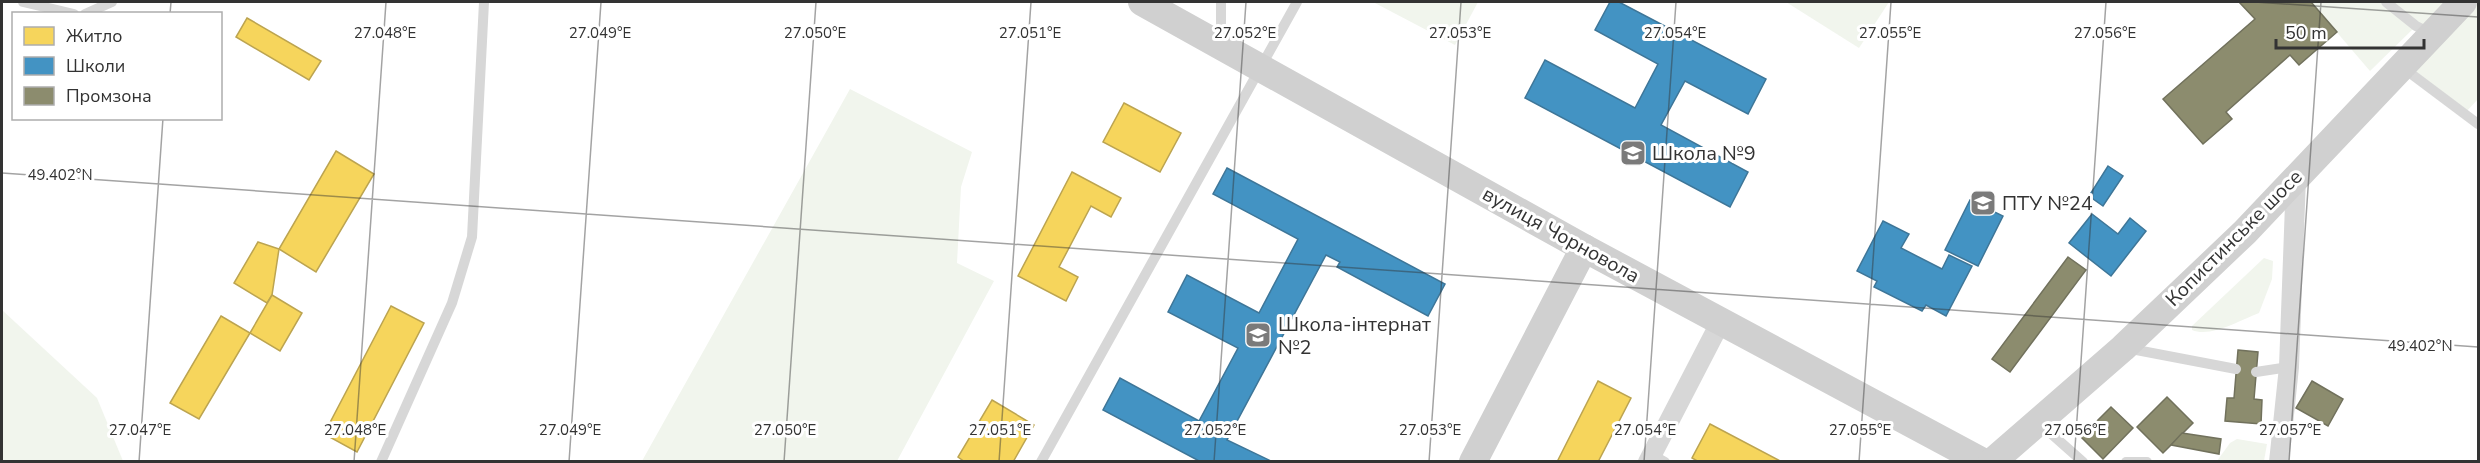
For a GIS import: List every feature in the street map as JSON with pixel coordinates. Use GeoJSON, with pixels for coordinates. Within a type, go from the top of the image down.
{"type":"FeatureCollection","features":[{"type":"Feature","properties":{"kind":"street","name":"вулиця Чорновола"},"geometry":{"type":"LineString","coordinates":[[1143,2],[1584,248],[1983,462]]}},
{"type":"Feature","properties":{"kind":"street","name":"Копистинське шосе"},"geometry":{"type":"LineString","coordinates":[[1992,462],[2123,348],[2245,232],[2463,2]]}},
{"type":"Feature","properties":{"kind":"street"},"geometry":{"type":"LineString","coordinates":[[2279,462],[2289,367],[2296,177]]}},
{"type":"Feature","properties":{"kind":"street"},"geometry":{"type":"LineString","coordinates":[[1473,462],[1584,248]]}},
{"type":"Feature","properties":{"kind":"street"},"geometry":{"type":"LineString","coordinates":[[1655,459],[1721,321]]}},
{"type":"Feature","properties":{"kind":"lane"},"geometry":{"type":"LineString","coordinates":[[23,2],[66,12]]}},
{"type":"Feature","properties":{"kind":"lane"},"geometry":{"type":"LineString","coordinates":[[90,12],[112,2]]}},
{"type":"Feature","properties":{"kind":"lane"},"geometry":{"type":"LineString","coordinates":[[381,462],[452,303],[472,237],[484,2]]}},
{"type":"Feature","properties":{"kind":"lane"},"geometry":{"type":"LineString","coordinates":[[1221,2],[1221,46]]}},
{"type":"Feature","properties":{"kind":"lane"},"geometry":{"type":"LineString","coordinates":[[1041,462],[1297,2]]}},
{"type":"Feature","properties":{"kind":"lane"},"geometry":{"type":"LineString","coordinates":[[2386,2],[2416,26],[2433,34]]}},
{"type":"Feature","properties":{"kind":"lane"},"geometry":{"type":"LineString","coordinates":[[2402,67],[2478,124]]}},
{"type":"Feature","properties":{"kind":"lane"},"geometry":{"type":"LineString","coordinates":[[2123,348],[2236,369]]}},
{"type":"Feature","properties":{"kind":"lane"},"geometry":{"type":"LineString","coordinates":[[2256,372],[2289,367]]}},
{"type":"Feature","properties":{"kind":"lane"},"geometry":{"type":"LineString","coordinates":[[2038,422],[2083,462]]}},
{"type":"Feature","properties":{"kind":"lane"},"geometry":{"type":"LineString","coordinates":[[2126,462],[2147,462]]}},
{"type":"Feature","properties":{"kind":"shaded area"},"geometry":{"type":"Polygon","coordinates":[[[1373,2],[1478,2],[1455,45],[1373,2]]]}},
{"type":"Feature","properties":{"kind":"shaded area"},"geometry":{"type":"Polygon","coordinates":[[[1786,2],[1889,2],[1859,48],[1786,2]]]}},
{"type":"Feature","properties":{"kind":"shaded area"},"geometry":{"type":"Polygon","coordinates":[[[2311,2],[2478,2],[2478,99],[2465,113],[2402,67],[2432,35],[2416,26],[2370,71],[2311,2]]]}},
{"type":"Feature","properties":{"kind":"shaded area"},"geometry":{"type":"Polygon","coordinates":[[[850,89],[972,152],[961,187],[957,263],[994,281],[897,461],[642,461],[850,89]]]}},
{"type":"Feature","properties":{"kind":"shaded area"},"geometry":{"type":"Polygon","coordinates":[[[2264,258],[2273,261],[2272,279],[2259,313],[2217,330],[2200,332],[2192,330],[2192,326],[2264,258]]]}},
{"type":"Feature","properties":{"kind":"shaded area"},"geometry":{"type":"Polygon","coordinates":[[[2,310],[97,398],[123,461],[2,461],[2,310]]]}},
{"type":"Feature","properties":{"kind":"shaded area"},"geometry":{"type":"Polygon","coordinates":[[[2237,439],[2267,444],[2264,461],[2217,461],[2230,443],[2237,439]]]}},
{"type":"Feature","properties":{"kind":"building: Житло"},"geometry":{"type":"Polygon","coordinates":[[[247,18],[321,61],[309,80],[236,37],[247,18]]]}},
{"type":"Feature","properties":{"kind":"building: Житло"},"geometry":{"type":"Polygon","coordinates":[[[1124,103],[1181,133],[1160,172],[1103,142],[1124,103]]]}},
{"type":"Feature","properties":{"kind":"building: Житло"},"geometry":{"type":"Polygon","coordinates":[[[336,151],[374,174],[316,272],[279,249],[336,151]]]}},
{"type":"Feature","properties":{"kind":"building: Житло"},"geometry":{"type":"Polygon","coordinates":[[[1072,172],[1121,198],[1111,217],[1091,206],[1059,267],[1078,277],[1066,301],[1018,276],[1072,172]]]}},
{"type":"Feature","properties":{"kind":"building: Житло"},"geometry":{"type":"Polygon","coordinates":[[[258,242],[279,249],[272,295],[267,303],[234,283],[258,242]]]}},
{"type":"Feature","properties":{"kind":"building: Житло"},"geometry":{"type":"Polygon","coordinates":[[[272,295],[302,313],[280,351],[250,333],[272,295]]]}},
{"type":"Feature","properties":{"kind":"building: Житло"},"geometry":{"type":"Polygon","coordinates":[[[391,306],[424,323],[357,452],[324,434],[391,306]]]}},
{"type":"Feature","properties":{"kind":"building: Житло"},"geometry":{"type":"Polygon","coordinates":[[[221,316],[250,333],[199,419],[170,403],[221,316]]]}},
{"type":"Feature","properties":{"kind":"building: Житло"},"geometry":{"type":"Polygon","coordinates":[[[1598,381],[1631,398],[1598,462],[1557,462],[1598,381]]]}},
{"type":"Feature","properties":{"kind":"building: Житло"},"geometry":{"type":"Polygon","coordinates":[[[992,400],[1034,425],[1013,462],[965,462],[958,457],[992,400]]]}},
{"type":"Feature","properties":{"kind":"building: Житло"},"geometry":{"type":"Polygon","coordinates":[[[1710,424],[1782,462],[1699,462],[1692,458],[1710,424]]]}},
{"type":"Feature","properties":{"kind":"building: Школи"},"geometry":{"type":"Polygon","coordinates":[[[1610,2],[1619,2],[1766,79],[1748,114],[1685,81],[1661,125],[1748,172],[1730,207],[1525,98],[1545,60],[1635,108],[1658,64],[1595,30],[1610,2]]]}},
{"type":"Feature","properties":{"kind":"building: Школи"},"geometry":{"type":"Polygon","coordinates":[[[2108,166],[2123,176],[2103,206],[2089,196],[2108,166]]]}},
{"type":"Feature","properties":{"kind":"building: Школи"},"geometry":{"type":"Polygon","coordinates":[[[1227,168],[1445,284],[1428,316],[1337,267],[1340,262],[1326,255],[1227,440],[1273,462],[1201,462],[1103,410],[1120,378],[1199,421],[1238,348],[1168,312],[1187,275],[1259,313],[1298,239],[1213,194],[1227,168]]]}},
{"type":"Feature","properties":{"kind":"building: Школи"},"geometry":{"type":"Polygon","coordinates":[[[1970,200],[2003,216],[1978,266],[1945,250],[1970,200]]]}},
{"type":"Feature","properties":{"kind":"building: Школи"},"geometry":{"type":"Polygon","coordinates":[[[2092,214],[2118,234],[2130,218],[2146,231],[2111,276],[2069,243],[2092,214]]]}},
{"type":"Feature","properties":{"kind":"building: Школи"},"geometry":{"type":"Polygon","coordinates":[[[1883,221],[1909,234],[1901,248],[1942,269],[1949,255],[1972,266],[1946,316],[1926,305],[1922,311],[1874,287],[1877,281],[1857,271],[1883,221]]]}},
{"type":"Feature","properties":{"kind":"building: Промзона"},"geometry":{"type":"Polygon","coordinates":[[[2239,2],[2311,2],[2337,32],[2299,65],[2290,55],[2226,112],[2232,119],[2203,144],[2163,99],[2255,19],[2239,2]]]}},
{"type":"Feature","properties":{"kind":"building: Промзона"},"geometry":{"type":"Polygon","coordinates":[[[2068,257],[2086,270],[2010,372],[1992,359],[2068,257]]]}},
{"type":"Feature","properties":{"kind":"building: Промзона"},"geometry":{"type":"Polygon","coordinates":[[[2238,350],[2258,352],[2254,399],[2262,400],[2261,424],[2225,421],[2227,398],[2234,398],[2238,350]]]}},
{"type":"Feature","properties":{"kind":"building: Промзона"},"geometry":{"type":"Polygon","coordinates":[[[2312,381],[2343,399],[2328,426],[2296,408],[2312,381]]]}},
{"type":"Feature","properties":{"kind":"building: Промзона"},"geometry":{"type":"Polygon","coordinates":[[[2167,397],[2193,423],[2163,453],[2137,427],[2167,397]]]}},
{"type":"Feature","properties":{"kind":"building: Промзона"},"geometry":{"type":"Polygon","coordinates":[[[2111,407],[2133,428],[2103,459],[2081,437],[2111,407]]]}},
{"type":"Feature","properties":{"kind":"building: Промзона"},"geometry":{"type":"Polygon","coordinates":[[[2182,433],[2221,439],[2219,454],[2171,445],[2182,433]]]}},
{"type":"Feature","properties":{"kind":"place","name":"Школа №9"},"geometry":{"type":"Point","coordinates":[1633,153]}},
{"type":"Feature","properties":{"kind":"place","name":"ПТУ №24"},"geometry":{"type":"Point","coordinates":[1983,203]}},
{"type":"Feature","properties":{"kind":"place","name":"Школа-інтернат №2"},"geometry":{"type":"Point","coordinates":[1258,335]}}]}
